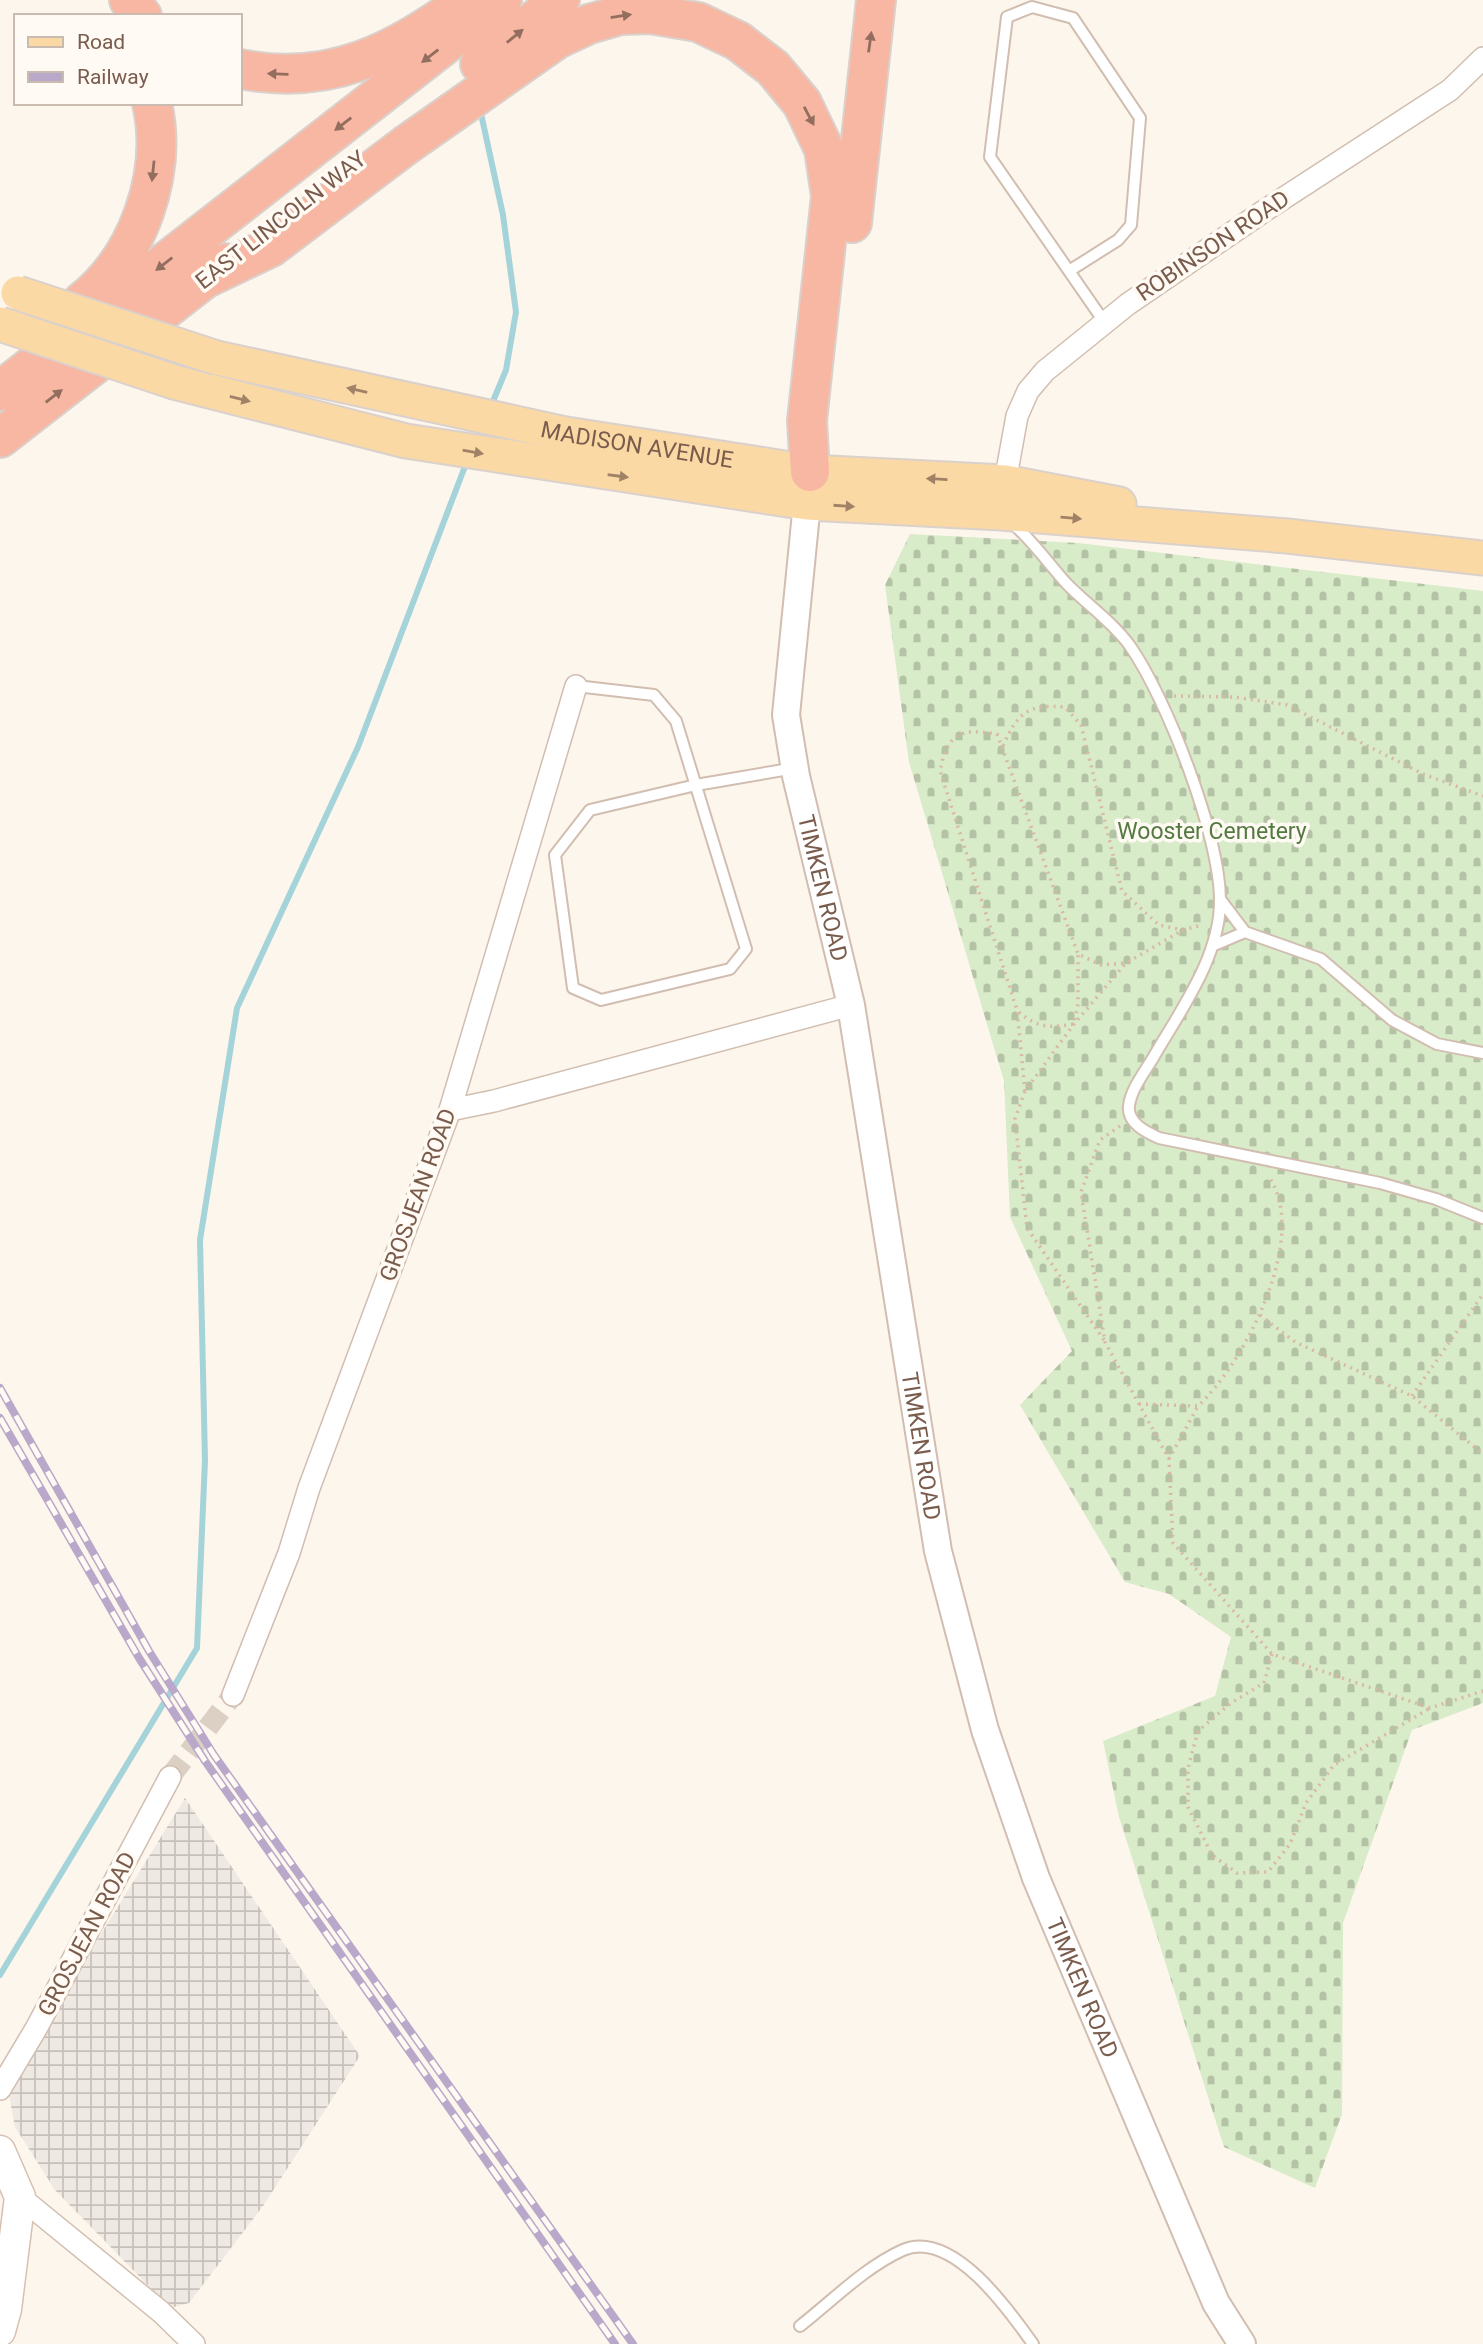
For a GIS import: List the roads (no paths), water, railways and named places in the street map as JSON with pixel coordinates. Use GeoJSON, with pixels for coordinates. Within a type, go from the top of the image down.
{"type":"FeatureCollection","features":[{"type":"Feature","properties":{"kind":"highway"},"geometry":{"type":"LineString","coordinates":[[129,0],[140,14]]}},
{"type":"Feature","properties":{"kind":"highway"},"geometry":{"type":"LineString","coordinates":[[242,69],[297,75],[394,65],[468,0]]}},
{"type":"Feature","properties":{"kind":"highway","name":"EAST LINCOLN WAY"},"geometry":{"type":"LineString","coordinates":[[0,391],[394,65],[502,0]]}},
{"type":"Feature","properties":{"kind":"highway"},"geometry":{"type":"LineString","coordinates":[[809,488],[831,421],[876,0]]}},
{"type":"Feature","properties":{"kind":"highway","name":"EAST LINCOLN WAY"},"geometry":{"type":"LineString","coordinates":[[0,438],[204,279],[405,135],[557,15],[589,24],[620,15],[650,13],[679,17],[722,33],[755,52],[774,68],[802,103],[824,149],[831,196],[807,421],[809,488]]}},
{"type":"Feature","properties":{"kind":"highway"},"geometry":{"type":"LineString","coordinates":[[0,367],[95,291],[117,266],[146,207],[153,177],[155,119],[152,105]]}},
{"type":"Feature","properties":{"kind":"main road","name":"MADISON AVENUE"},"geometry":{"type":"LineString","coordinates":[[9,289],[218,358],[809,488]]}},
{"type":"Feature","properties":{"kind":"main road","name":"MADISON AVENUE"},"geometry":{"type":"LineString","coordinates":[[0,324],[174,382],[406,441],[551,466],[809,488],[1003,498],[1287,536],[1483,558]]}},
{"type":"Feature","properties":{"kind":"main road"},"geometry":{"type":"LineString","coordinates":[[0,2151],[20,2197],[6,2309],[0,2331]]}},
{"type":"Feature","properties":{"kind":"street","name":"ROBINSON ROAD"},"geometry":{"type":"LineString","coordinates":[[1003,498],[1017,416],[1028,391],[1045,371],[1105,323],[1264,211],[1450,90],[1483,58]]}},
{"type":"Feature","properties":{"kind":"street","name":"TIMKEN ROAD"},"geometry":{"type":"LineString","coordinates":[[809,488],[788,670],[786,715],[795,768],[851,1005],[938,1551],[985,1730],[1036,1878],[1205,2278],[1242,2344]]}},
{"type":"Feature","properties":{"kind":"street","name":"GROSJEAN ROAD"},"geometry":{"type":"LineString","coordinates":[[233,1695],[289,1553],[309,1488],[450,1110],[576,686]]}},
{"type":"Feature","properties":{"kind":"street"},"geometry":{"type":"LineString","coordinates":[[450,1110],[494,1101],[851,1005]]}},
{"type":"Feature","properties":{"kind":"street","name":"GROSJEAN ROAD"},"geometry":{"type":"LineString","coordinates":[[0,2089],[37,2027],[170,1777]]}},
{"type":"Feature","properties":{"kind":"street"},"geometry":{"type":"LineString","coordinates":[[20,2197],[161,2312],[194,2344]]}},
{"type":"Feature","properties":{"kind":"lane"},"geometry":{"type":"LineString","coordinates":[[1069,271],[1118,240],[1130,225],[1140,118],[1073,18],[1032,7],[1007,17],[990,157],[1105,323]]}},
{"type":"Feature","properties":{"kind":"lane"},"geometry":{"type":"LineString","coordinates":[[1003,498],[1026,536],[1066,583],[1130,645],[1172,726],[1207,822],[1220,899],[1212,946],[1187,1000],[1135,1088],[1129,1107],[1131,1118],[1141,1129],[1159,1138],[1380,1183],[1436,1199],[1483,1218]]}},
{"type":"Feature","properties":{"kind":"lane"},"geometry":{"type":"LineString","coordinates":[[576,686],[654,695],[676,721],[696,785],[747,949],[730,970],[601,1000],[573,988],[555,855],[590,810],[696,785],[795,768]]}},
{"type":"Feature","properties":{"kind":"lane"},"geometry":{"type":"LineString","coordinates":[[1220,899],[1245,932],[1321,959],[1392,1020],[1437,1044],[1483,1053]]}},
{"type":"Feature","properties":{"kind":"lane"},"geometry":{"type":"LineString","coordinates":[[1212,946],[1245,932]]}},
{"type":"Feature","properties":{"kind":"lane"},"geometry":{"type":"LineString","coordinates":[[800,2326],[867,2272],[905,2249],[934,2249],[967,2265],[1033,2344]]}},
{"type":"Feature","properties":{"kind":"waterway"},"geometry":{"type":"LineString","coordinates":[[480,109],[503,215],[516,312],[506,370],[491,406]]}},
{"type":"Feature","properties":{"kind":"waterway"},"geometry":{"type":"LineString","coordinates":[[0,1975],[197,1648],[205,1460],[200,1240],[237,1008],[358,747],[467,461]]}},
{"type":"Feature","properties":{"kind":"tunnel"},"geometry":{"type":"LineString","coordinates":[[170,1777],[233,1695]]}},
{"type":"Feature","properties":{"kind":"railway"},"geometry":{"type":"LineString","coordinates":[[0,1388],[149,1651],[214,1755],[633,2344]]}},
{"type":"Feature","properties":{"kind":"railway"},"geometry":{"type":"LineString","coordinates":[[0,1418],[139,1658],[205,1761],[615,2344]]}},
{"type":"Feature","properties":{"kind":"park label","name":"Wooster Cemetery"},"geometry":{"type":"Point","coordinates":[1212,831]}}]}
